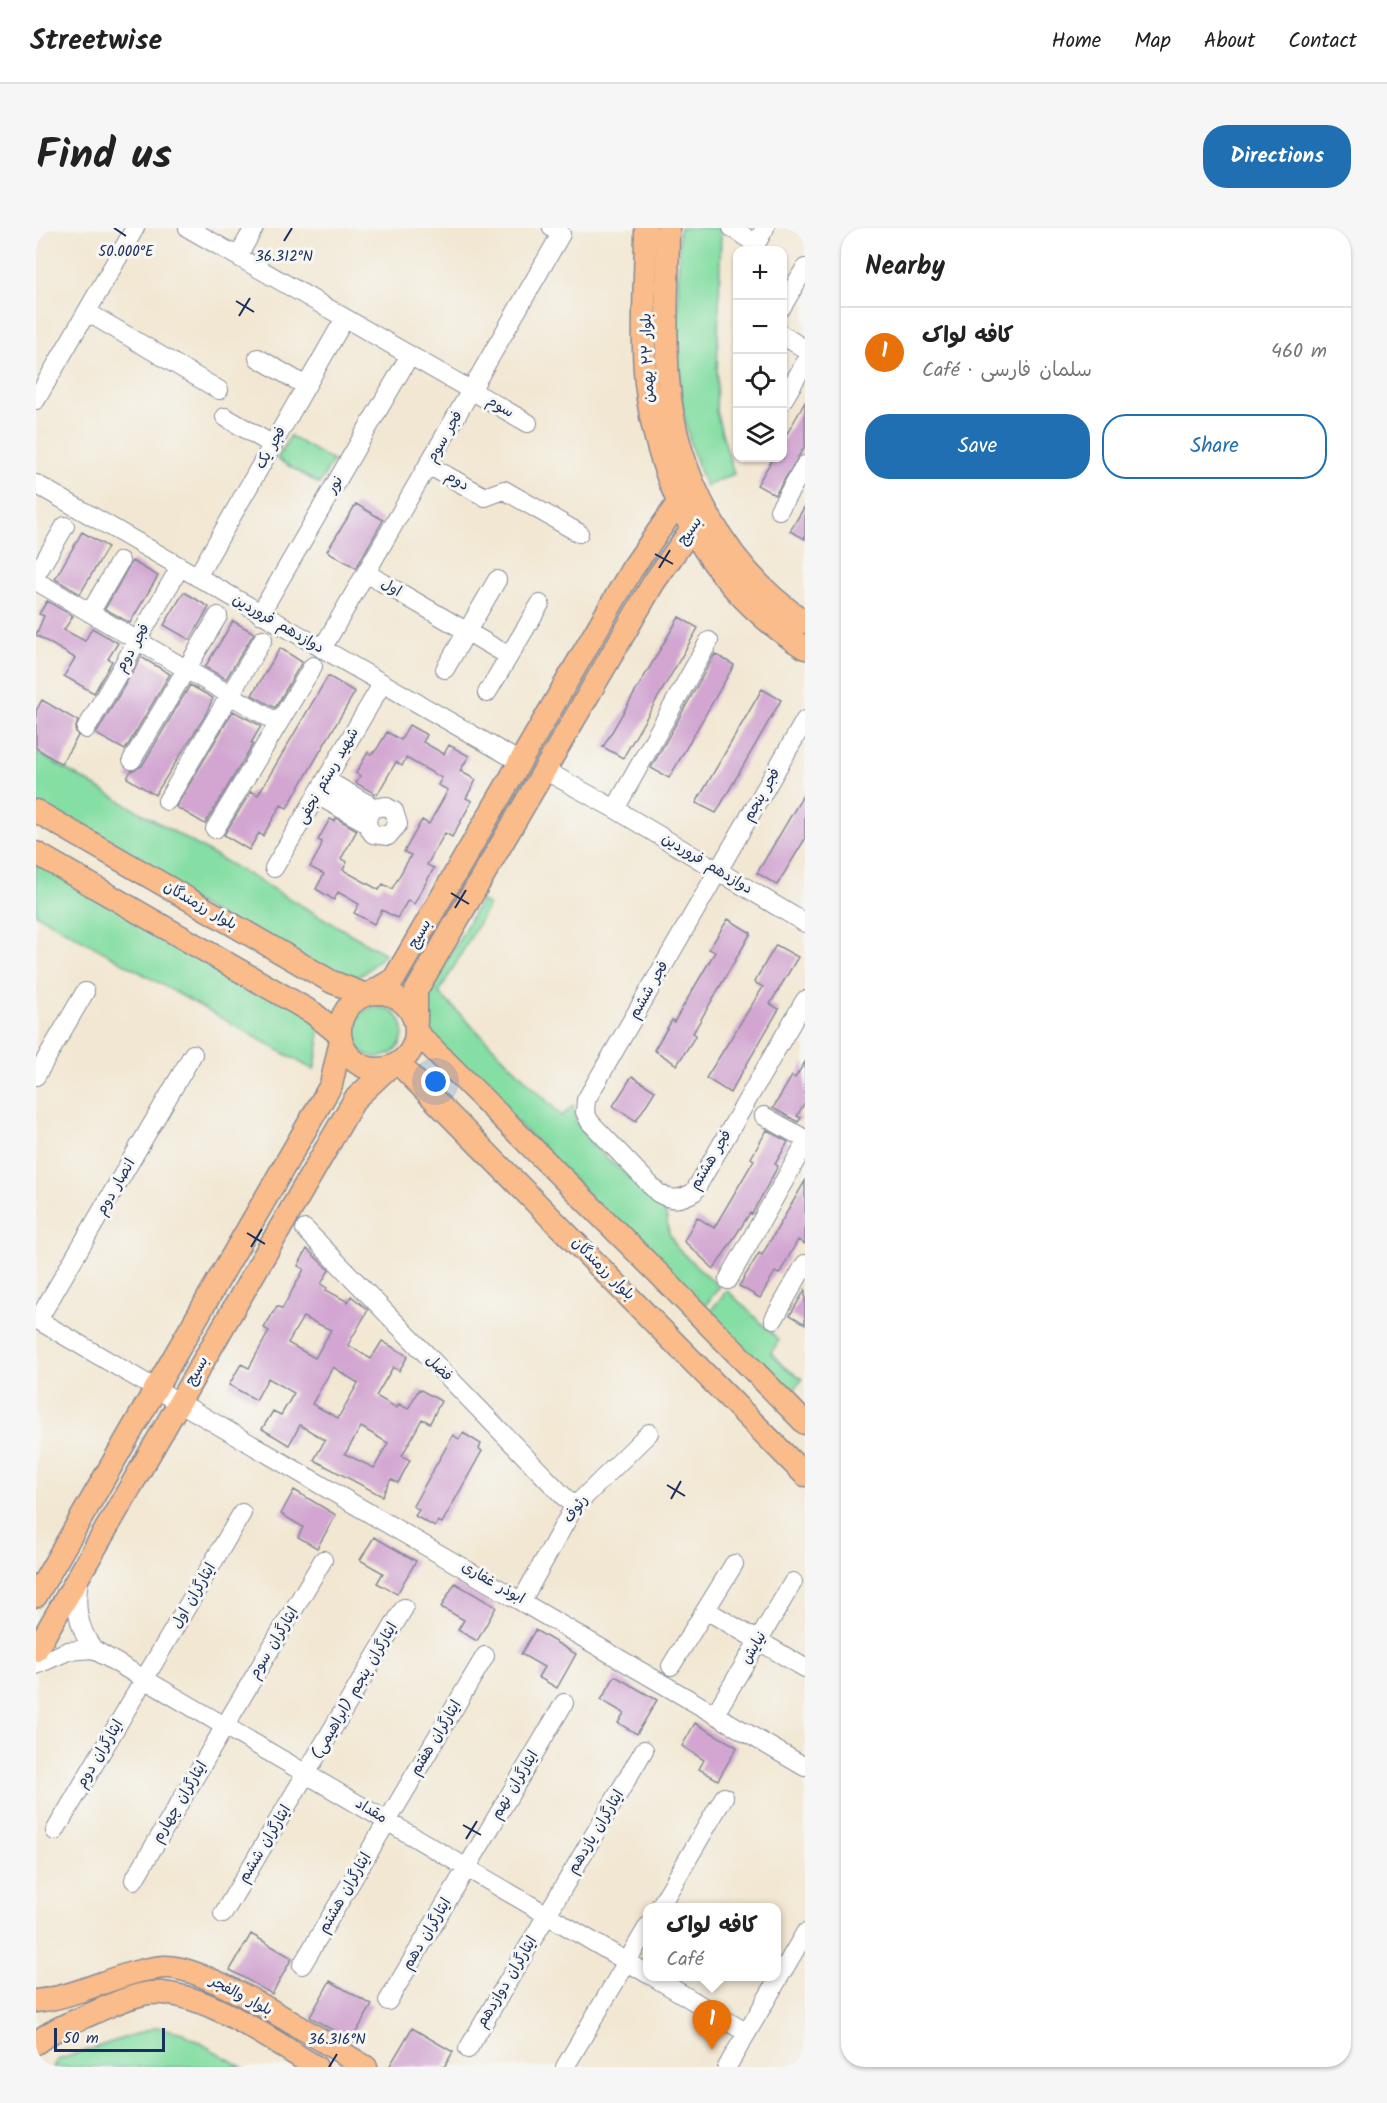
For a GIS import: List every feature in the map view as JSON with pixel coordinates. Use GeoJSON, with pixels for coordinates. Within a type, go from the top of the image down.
{"type":"FeatureCollection","features":[{"type":"Feature","properties":{"kind":"main road","name":"بلوار ۲۲ بهمن"},"geometry":{"type":"LineString","coordinates":[[646,228],[646,381],[654,429],[665,471],[691,529],[714,566],[750,605],[788,638],[805,648]]}},
{"type":"Feature","properties":{"kind":"main road","name":"بلوار ۲۲ بهمن"},"geometry":{"type":"LineString","coordinates":[[668,228],[669,391],[685,463],[705,510],[731,552],[766,589],[805,622]]}},
{"type":"Feature","properties":{"kind":"main road","name":"بسیج"},"geometry":{"type":"LineString","coordinates":[[368,994],[394,978],[632,569],[678,503],[705,510],[654,582],[416,991],[416,1028]]}},
{"type":"Feature","properties":{"kind":"main road","name":"بلوار رزمندگان"},"geometry":{"type":"LineString","coordinates":[[36,810],[332,982],[368,994]]}},
{"type":"Feature","properties":{"kind":"main road"},"geometry":{"type":"LineString","coordinates":[[36,853],[313,1013],[340,1037],[347,1054],[358,1064],[372,1070],[393,1067],[414,1045],[416,1028],[410,1009],[399,998],[384,993],[368,994],[355,1001],[346,1010],[341,1022],[340,1037]]}},
{"type":"Feature","properties":{"kind":"main road"},"geometry":{"type":"LineString","coordinates":[[416,1028],[805,1424]]}},
{"type":"Feature","properties":{"kind":"main road","name":"بسیج"},"geometry":{"type":"LineString","coordinates":[[36,1596],[331,1085],[340,1037]]}},
{"type":"Feature","properties":{"kind":"main road","name":"بسیج"},"geometry":{"type":"LineString","coordinates":[[36,1650],[355,1099],[393,1067]]}},
{"type":"Feature","properties":{"kind":"main road","name":"بلوار رزمندگان"},"geometry":{"type":"LineString","coordinates":[[393,1067],[805,1475]]}},
{"type":"Feature","properties":{"kind":"main road","name":"بلوار والفجر"},"geometry":{"type":"LineString","coordinates":[[36,2001],[166,1967],[192,1971],[221,1984],[366,2067]]}},
{"type":"Feature","properties":{"kind":"main road","name":"بلوار والفجر"},"geometry":{"type":"LineString","coordinates":[[36,2043],[49,2032],[124,2000],[149,1993],[170,1993],[189,1997],[212,2007],[316,2067]]}},
{"type":"Feature","properties":{"kind":"street"},"geometry":{"type":"LineString","coordinates":[[36,400],[135,228]]}},
{"type":"Feature","properties":{"kind":"street","name":"سوم"},"geometry":{"type":"LineString","coordinates":[[188,228],[528,423]]}},
{"type":"Feature","properties":{"kind":"street"},"geometry":{"type":"LineString","coordinates":[[238,256],[254,228]]}},
{"type":"Feature","properties":{"kind":"street","name":"فجر سوم"},"geometry":{"type":"LineString","coordinates":[[322,649],[561,234],[552,228]]}},
{"type":"Feature","properties":{"kind":"street"},"geometry":{"type":"LineString","coordinates":[[732,228],[756,243],[765,228]]}},
{"type":"Feature","properties":{"kind":"street"},"geometry":{"type":"LineString","coordinates":[[787,300],[805,268]]}},
{"type":"Feature","properties":{"kind":"street"},"geometry":{"type":"LineString","coordinates":[[87,312],[219,390]]}},
{"type":"Feature","properties":{"kind":"street","name":"فجر یک"},"geometry":{"type":"LineString","coordinates":[[197,577],[345,318]]}},
{"type":"Feature","properties":{"kind":"street"},"geometry":{"type":"LineString","coordinates":[[787,338],[805,349]]}},
{"type":"Feature","properties":{"kind":"street","name":"نور"},"geometry":{"type":"LineString","coordinates":[[260,614],[410,355]]}},
{"type":"Feature","properties":{"kind":"street"},"geometry":{"type":"LineString","coordinates":[[258,358],[306,386]]}},
{"type":"Feature","properties":{"kind":"street"},"geometry":{"type":"LineString","coordinates":[[787,395],[805,363]]}},
{"type":"Feature","properties":{"kind":"street"},"geometry":{"type":"LineString","coordinates":[[225,417],[273,445]]}},
{"type":"Feature","properties":{"kind":"street","name":"دوم"},"geometry":{"type":"LineString","coordinates":[[428,465],[485,497],[504,490],[579,533]]}},
{"type":"Feature","properties":{"kind":"street"},"geometry":{"type":"LineString","coordinates":[[779,510],[805,465]]}},
{"type":"Feature","properties":{"kind":"street","name":"دوازدهم فروردین"},"geometry":{"type":"LineString","coordinates":[[36,484],[520,762]]}},
{"type":"Feature","properties":{"kind":"street"},"geometry":{"type":"LineString","coordinates":[[36,575],[65,526]]}},
{"type":"Feature","properties":{"kind":"street"},"geometry":{"type":"LineString","coordinates":[[90,613],[120,561]]}},
{"type":"Feature","properties":{"kind":"street","name":"فجر دوم"},"geometry":{"type":"LineString","coordinates":[[86,729],[180,567]]}},
{"type":"Feature","properties":{"kind":"street","name":"اول"},"geometry":{"type":"LineString","coordinates":[[366,573],[509,656]]}},
{"type":"Feature","properties":{"kind":"street"},"geometry":{"type":"LineString","coordinates":[[445,669],[497,580]]}},
{"type":"Feature","properties":{"kind":"street"},"geometry":{"type":"LineString","coordinates":[[36,581],[278,723]]}},
{"type":"Feature","properties":{"kind":"street"},"geometry":{"type":"LineString","coordinates":[[487,693],[540,604]]}},
{"type":"Feature","properties":{"kind":"street"},"geometry":{"type":"LineString","coordinates":[[132,760],[218,616]]}},
{"type":"Feature","properties":{"kind":"street"},"geometry":{"type":"LineString","coordinates":[[167,801],[264,639]]}},
{"type":"Feature","properties":{"kind":"street"},"geometry":{"type":"LineString","coordinates":[[615,809],[709,641]]}},
{"type":"Feature","properties":{"kind":"street"},"geometry":{"type":"LineString","coordinates":[[215,829],[313,666]]}},
{"type":"Feature","properties":{"kind":"street","name":"شهید رستم نجفی"},"geometry":{"type":"LineString","coordinates":[[274,868],[382,684]]}},
{"type":"Feature","properties":{"kind":"street","name":"فجر پنجم"},"geometry":{"type":"LineString","coordinates":[[719,871],[805,720]]}},
{"type":"Feature","properties":{"kind":"street","name":"دوازدهم فروردین"},"geometry":{"type":"LineString","coordinates":[[546,771],[615,809],[805,923]]}},
{"type":"Feature","properties":{"kind":"street"},"geometry":{"type":"LineString","coordinates":[[322,787],[371,815]]}},
{"type":"Feature","properties":{"kind":"street","name":"فجر ششم"},"geometry":{"type":"LineString","coordinates":[[585,1112],[586,1100],[719,871]]}},
{"type":"Feature","properties":{"kind":"street"},"geometry":{"type":"LineString","coordinates":[[36,1076],[85,992]]}},
{"type":"Feature","properties":{"kind":"street","name":"فجر هشتم"},"geometry":{"type":"LineString","coordinates":[[585,1112],[590,1122],[658,1193],[669,1199],[682,1199],[694,1192],[805,1000]]}},
{"type":"Feature","properties":{"kind":"street","name":"انصار دوم"},"geometry":{"type":"LineString","coordinates":[[37,1319],[193,1054]]}},
{"type":"Feature","properties":{"kind":"street"},"geometry":{"type":"LineString","coordinates":[[764,1116],[805,1139]]}},
{"type":"Feature","properties":{"kind":"street"},"geometry":{"type":"LineString","coordinates":[[728,1280],[805,1144]]}},
{"type":"Feature","properties":{"kind":"street","name":"فضل"},"geometry":{"type":"LineString","coordinates":[[305,1229],[574,1507]]}},
{"type":"Feature","properties":{"kind":"street"},"geometry":{"type":"LineString","coordinates":[[774,1319],[805,1264]]}},
{"type":"Feature","properties":{"kind":"street"},"geometry":{"type":"LineString","coordinates":[[37,1319],[155,1390]]}},
{"type":"Feature","properties":{"kind":"street","name":"ابوذر غفاری"},"geometry":{"type":"LineString","coordinates":[[155,1390],[522,1600],[805,1767]]}},
{"type":"Feature","properties":{"kind":"street","name":"رئوف"},"geometry":{"type":"LineString","coordinates":[[522,1600],[574,1507],[649,1433]]}},
{"type":"Feature","properties":{"kind":"street","name":"ایثارگران اول"},"geometry":{"type":"LineString","coordinates":[[146,1678],[242,1513]]}},
{"type":"Feature","properties":{"kind":"street","name":"ایثارگران سوم"},"geometry":{"type":"LineString","coordinates":[[226,1725],[323,1560]]}},
{"type":"Feature","properties":{"kind":"street"},"geometry":{"type":"LineString","coordinates":[[671,1666],[734,1564]]}},
{"type":"Feature","properties":{"kind":"street"},"geometry":{"type":"LineString","coordinates":[[36,1665],[68,1651],[93,1649],[78,1621],[76,1602],[80,1574]]}},
{"type":"Feature","properties":{"kind":"street","name":"نیایش"},"geometry":{"type":"LineString","coordinates":[[715,1714],[793,1582]]}},
{"type":"Feature","properties":{"kind":"street","name":"ایثارگران پنجم (ابراهیمی)"},"geometry":{"type":"LineString","coordinates":[[307,1773],[404,1608]]}},
{"type":"Feature","properties":{"kind":"street"},"geometry":{"type":"LineString","coordinates":[[706,1610],[805,1668]]}},
{"type":"Feature","properties":{"kind":"street","name":"مقداد"},"geometry":{"type":"LineString","coordinates":[[93,1649],[643,1971]]}},
{"type":"Feature","properties":{"kind":"street","name":"ایثارگران هفتم"},"geometry":{"type":"LineString","coordinates":[[388,1821],[485,1656]]}},
{"type":"Feature","properties":{"kind":"street","name":"ایثارگران دوم"},"geometry":{"type":"LineString","coordinates":[[55,1831],[146,1678]]}},
{"type":"Feature","properties":{"kind":"street","name":"ایثارگران نهم"},"geometry":{"type":"LineString","coordinates":[[466,1867],[564,1702]]}},
{"type":"Feature","properties":{"kind":"street","name":"ایثارگران چهارم"},"geometry":{"type":"LineString","coordinates":[[135,1880],[226,1725]]}},
{"type":"Feature","properties":{"kind":"street","name":"ایثارگران یازدهم"},"geometry":{"type":"LineString","coordinates":[[547,1915],[644,1750]]}},
{"type":"Feature","properties":{"kind":"street","name":"ایثارگران ششم"},"geometry":{"type":"LineString","coordinates":[[224,1914],[307,1773]]}},
{"type":"Feature","properties":{"kind":"street"},"geometry":{"type":"LineString","coordinates":[[662,1903],[724,1797]]}},
{"type":"Feature","properties":{"kind":"street","name":"ایثارگران هشتم"},"geometry":{"type":"LineString","coordinates":[[303,1965],[388,1821]]}},
{"type":"Feature","properties":{"kind":"street","name":"ایثارگران دهم"},"geometry":{"type":"LineString","coordinates":[[388,2001],[466,1867]]}},
{"type":"Feature","properties":{"kind":"street","name":"ایثارگران دوازدهم"},"geometry":{"type":"LineString","coordinates":[[468,2049],[547,1915]]}},
{"type":"Feature","properties":{"kind":"street"},"geometry":{"type":"LineString","coordinates":[[565,2067],[643,1935]]}},
{"type":"Feature","properties":{"kind":"street"},"geometry":{"type":"LineString","coordinates":[[781,1976],[804,1938]]}},
{"type":"Feature","properties":{"kind":"street"},"geometry":{"type":"LineString","coordinates":[[659,1981],[747,2033]]}},
{"type":"Feature","properties":{"kind":"street"},"geometry":{"type":"LineString","coordinates":[[727,2067],[778,1981]]}},
{"type":"Feature","properties":{"kind":"green space"},"geometry":{"type":"Polygon","coordinates":[[[679,228],[721,228],[716,412],[734,474],[706,486],[694,455],[681,392],[678,359],[679,228]]]}},
{"type":"Feature","properties":{"kind":"green space"},"geometry":{"type":"Polygon","coordinates":[[[290,436],[333,461],[319,484],[277,459],[290,436]]]}},
{"type":"Feature","properties":{"kind":"green space"},"geometry":{"type":"Polygon","coordinates":[[[36,752],[385,954],[363,974],[338,984],[36,811],[36,752]]]}},
{"type":"Feature","properties":{"kind":"green space"},"geometry":{"type":"Polygon","coordinates":[[[36,861],[318,1018],[319,1045],[314,1070],[36,914],[36,861]]]}},
{"type":"Feature","properties":{"kind":"green space"},"geometry":{"type":"Polygon","coordinates":[[[480,901],[488,904],[485,912],[439,993],[562,1116],[573,1105],[577,1124],[594,1147],[665,1208],[669,1233],[678,1249],[719,1287],[702,1310],[425,1029],[427,998],[480,901]]]}},
{"type":"Feature","properties":{"kind":"green space"},"geometry":{"type":"Polygon","coordinates":[[[378,1007],[392,1011],[399,1018],[403,1032],[399,1046],[392,1053],[378,1057],[364,1053],[357,1046],[353,1032],[357,1018],[364,1011],[378,1007]]]}},
{"type":"Feature","properties":{"kind":"green space"},"geometry":{"type":"Polygon","coordinates":[[[727,1290],[779,1340],[771,1353],[784,1367],[803,1379],[788,1396],[708,1314],[727,1290]]]}},
{"type":"Feature","properties":{"kind":"green space"},"geometry":{"type":"Polygon","coordinates":[[[157,2027],[183,2033],[242,2067],[53,2067],[57,2060],[157,2027]]]}},
{"type":"Feature","properties":{"kind":"building"},"geometry":{"type":"Polygon","coordinates":[[[805,402],[805,446],[775,495],[757,485],[771,462],[787,462],[787,434],[805,402]]]}},
{"type":"Feature","properties":{"kind":"building"},"geometry":{"type":"Polygon","coordinates":[[[356,504],[383,520],[356,568],[327,551],[356,504]]]}},
{"type":"Feature","properties":{"kind":"building"},"geometry":{"type":"Polygon","coordinates":[[[805,506],[805,539],[790,531],[805,506]]]}},
{"type":"Feature","properties":{"kind":"building"},"geometry":{"type":"Polygon","coordinates":[[[82,532],[108,547],[80,594],[55,579],[82,532]]]}},
{"type":"Feature","properties":{"kind":"building"},"geometry":{"type":"Polygon","coordinates":[[[132,561],[158,576],[130,623],[105,609],[132,561]]]}},
{"type":"Feature","properties":{"kind":"building"},"geometry":{"type":"Polygon","coordinates":[[[184,592],[209,607],[190,640],[164,625],[184,592]]]}},
{"type":"Feature","properties":{"kind":"building"},"geometry":{"type":"Polygon","coordinates":[[[47,601],[73,616],[64,630],[85,641],[92,628],[118,643],[108,659],[112,661],[94,693],[64,676],[75,658],[36,635],[44,616],[39,614],[47,601]]]}},
{"type":"Feature","properties":{"kind":"building"},"geometry":{"type":"Polygon","coordinates":[[[679,617],[698,628],[623,758],[603,747],[679,617]]]}},
{"type":"Feature","properties":{"kind":"building"},"geometry":{"type":"Polygon","coordinates":[[[233,621],[254,633],[226,679],[205,667],[233,621]]]}},
{"type":"Feature","properties":{"kind":"building"},"geometry":{"type":"Polygon","coordinates":[[[280,648],[302,662],[275,708],[252,695],[280,648]]]}},
{"type":"Feature","properties":{"kind":"building"},"geometry":{"type":"Polygon","coordinates":[[[715,654],[734,665],[669,778],[651,768],[715,654]]]}},
{"type":"Feature","properties":{"kind":"building"},"geometry":{"type":"Polygon","coordinates":[[[141,657],[170,674],[125,750],[96,734],[141,657]]]}},
{"type":"Feature","properties":{"kind":"building"},"geometry":{"type":"Polygon","coordinates":[[[328,676],[355,692],[287,808],[281,805],[263,836],[259,833],[249,850],[224,835],[251,791],[258,795],[328,676]]]}},
{"type":"Feature","properties":{"kind":"building"},"geometry":{"type":"Polygon","coordinates":[[[190,685],[213,698],[205,716],[155,795],[127,778],[131,771],[142,766],[190,685]]]}},
{"type":"Feature","properties":{"kind":"building"},"geometry":{"type":"Polygon","coordinates":[[[762,689],[781,700],[716,813],[696,803],[762,689]]]}},
{"type":"Feature","properties":{"kind":"building"},"geometry":{"type":"Polygon","coordinates":[[[42,700],[78,721],[75,730],[78,736],[61,764],[36,748],[36,711],[42,700]]]}},
{"type":"Feature","properties":{"kind":"building"},"geometry":{"type":"Polygon","coordinates":[[[233,711],[261,726],[251,743],[253,744],[205,824],[176,807],[233,711]]]}},
{"type":"Feature","properties":{"kind":"building"},"geometry":{"type":"Polygon","coordinates":[[[409,725],[427,735],[423,742],[444,754],[449,745],[469,756],[460,771],[476,780],[466,798],[472,801],[452,837],[445,833],[427,865],[434,868],[414,904],[408,900],[397,918],[382,910],[374,924],[354,913],[359,904],[338,892],[334,900],[316,889],[324,874],[310,867],[320,849],[322,842],[318,840],[330,819],[334,821],[336,818],[357,830],[341,859],[347,862],[343,870],[379,890],[383,884],[392,889],[411,855],[404,852],[422,820],[429,824],[448,790],[438,785],[442,778],[406,758],[402,766],[396,762],[377,795],[356,783],[360,776],[356,773],[368,752],[371,754],[377,749],[387,732],[401,740],[409,725]]]}},
{"type":"Feature","properties":{"kind":"building"},"geometry":{"type":"Polygon","coordinates":[[[805,792],[805,839],[777,885],[757,873],[805,792]]]}},
{"type":"Feature","properties":{"kind":"building"},"geometry":{"type":"Polygon","coordinates":[[[728,919],[751,933],[693,1033],[696,1035],[677,1065],[654,1050],[672,1020],[674,1022],[715,952],[709,949],[728,919]]]}},
{"type":"Feature","properties":{"kind":"building"},"geometry":{"type":"Polygon","coordinates":[[[776,945],[798,957],[770,1004],[779,1009],[730,1093],[706,1078],[763,987],[754,982],[776,945]]]}},
{"type":"Feature","properties":{"kind":"building"},"geometry":{"type":"Polygon","coordinates":[[[805,1062],[805,1102],[797,1116],[801,1118],[798,1122],[773,1108],[792,1076],[795,1078],[805,1062]]]}},
{"type":"Feature","properties":{"kind":"building"},"geometry":{"type":"Polygon","coordinates":[[[632,1076],[655,1091],[636,1121],[613,1106],[632,1076]]]}},
{"type":"Feature","properties":{"kind":"building"},"geometry":{"type":"Polygon","coordinates":[[[767,1130],[788,1142],[752,1214],[750,1213],[714,1269],[684,1241],[697,1217],[714,1228],[754,1160],[751,1158],[767,1130]]]}},
{"type":"Feature","properties":{"kind":"building"},"geometry":{"type":"Polygon","coordinates":[[[805,1181],[805,1244],[798,1240],[779,1274],[775,1272],[760,1298],[739,1286],[759,1253],[762,1255],[805,1181]]]}},
{"type":"Feature","properties":{"kind":"building"},"geometry":{"type":"Polygon","coordinates":[[[307,1249],[329,1270],[321,1284],[327,1288],[326,1290],[348,1302],[351,1296],[368,1310],[348,1345],[371,1359],[382,1341],[408,1356],[399,1371],[393,1367],[376,1396],[397,1408],[399,1404],[408,1409],[419,1389],[441,1401],[430,1423],[422,1419],[402,1456],[410,1460],[398,1483],[391,1479],[382,1496],[314,1460],[325,1440],[300,1425],[289,1445],[262,1429],[273,1411],[281,1415],[294,1393],[268,1378],[256,1400],[229,1385],[241,1364],[249,1368],[269,1331],[264,1328],[277,1306],[282,1309],[304,1269],[298,1266],[307,1249]],[[303,1317],[288,1343],[315,1358],[331,1330],[303,1317]],[[333,1367],[312,1404],[338,1418],[358,1383],[333,1367]],[[361,1427],[345,1454],[374,1468],[388,1443],[361,1427]]]}},
{"type":"Feature","properties":{"kind":"building"},"geometry":{"type":"Polygon","coordinates":[[[805,1290],[805,1324],[790,1315],[805,1290]]]}},
{"type":"Feature","properties":{"kind":"building"},"geometry":{"type":"Polygon","coordinates":[[[463,1433],[481,1444],[479,1449],[482,1451],[442,1523],[438,1521],[435,1527],[415,1516],[419,1510],[413,1506],[453,1435],[459,1439],[463,1433]]]}},
{"type":"Feature","properties":{"kind":"building"},"geometry":{"type":"Polygon","coordinates":[[[294,1490],[336,1515],[317,1548],[298,1537],[303,1527],[281,1514],[294,1490]]]}},
{"type":"Feature","properties":{"kind":"building"},"geometry":{"type":"Polygon","coordinates":[[[374,1537],[416,1561],[397,1594],[377,1583],[383,1573],[360,1560],[374,1537]]]}},
{"type":"Feature","properties":{"kind":"building"},"geometry":{"type":"Polygon","coordinates":[[[455,1583],[496,1607],[477,1641],[458,1630],[464,1620],[441,1607],[455,1583]]]}},
{"type":"Feature","properties":{"kind":"building"},"geometry":{"type":"Polygon","coordinates":[[[535,1630],[576,1654],[557,1688],[538,1677],[544,1667],[521,1654],[535,1630]]]}},
{"type":"Feature","properties":{"kind":"building"},"geometry":{"type":"Polygon","coordinates":[[[615,1676],[657,1700],[637,1734],[618,1723],[624,1713],[601,1700],[615,1676]]]}},
{"type":"Feature","properties":{"kind":"building"},"geometry":{"type":"Polygon","coordinates":[[[695,1723],[737,1747],[718,1780],[699,1769],[704,1760],[682,1746],[695,1723]]]}},
{"type":"Feature","properties":{"kind":"building"},"geometry":{"type":"Polygon","coordinates":[[[251,1934],[292,1958],[272,1994],[230,1970],[251,1934]]]}},
{"type":"Feature","properties":{"kind":"building"},"geometry":{"type":"Polygon","coordinates":[[[330,1981],[372,2005],[351,2041],[310,2017],[330,1981]]]}},
{"type":"Feature","properties":{"kind":"building"},"geometry":{"type":"Polygon","coordinates":[[[412,2028],[453,2052],[444,2067],[389,2067],[412,2028]]]}},
{"type":"Feature","properties":{"kind":"place","name":"کافه لواک"},"geometry":{"type":"Point","coordinates":[712,2050]}}]}
